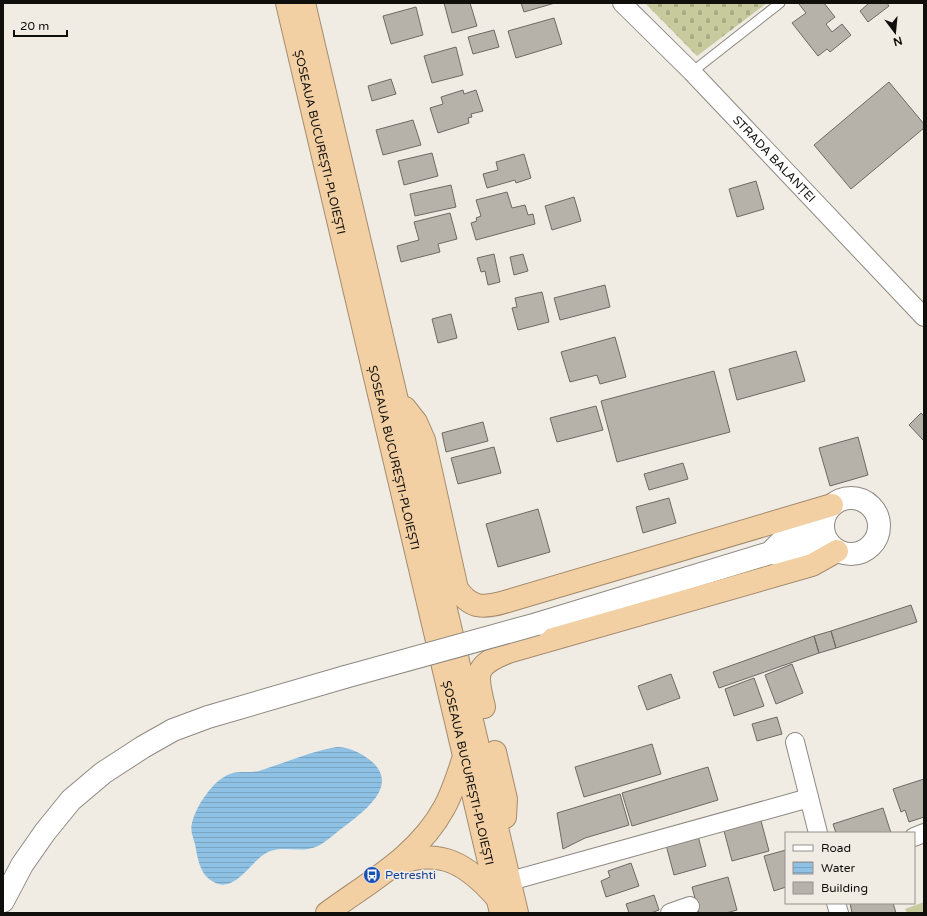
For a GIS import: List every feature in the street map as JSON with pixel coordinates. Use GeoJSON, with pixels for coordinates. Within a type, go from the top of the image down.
{"type":"FeatureCollection","features":[{"type":"Feature","properties":{"kind":"highway","name":"ȘOSEAUA BUCUREȘTI-PLOIEȘTI"},"geometry":{"type":"LineString","coordinates":[[286,3],[500,906]]}},
{"type":"Feature","properties":{"kind":"highway","name":"ȘOSEAUA BUCUREȘTI-PLOIEȘTI"},"geometry":{"type":"LineString","coordinates":[[304,3],[517,913]]}},
{"type":"Feature","properties":{"kind":"highway"},"geometry":{"type":"LineString","coordinates":[[397,400],[416,422],[424,440],[457,589],[464,599],[481,607],[508,602],[828,513]]}},
{"type":"Feature","properties":{"kind":"highway"},"geometry":{"type":"LineString","coordinates":[[499,835],[506,812],[506,799],[479,685],[479,674],[482,665],[492,658],[508,652],[812,565],[832,547]]}},
{"type":"Feature","properties":{"kind":"highway"},"geometry":{"type":"LineString","coordinates":[[327,913],[396,864],[417,845],[434,823],[450,794],[464,757]]}},
{"type":"Feature","properties":{"kind":"highway"},"geometry":{"type":"LineString","coordinates":[[396,864],[425,857],[447,860],[464,867],[476,875],[500,906]]}},
{"type":"Feature","properties":{"kind":"street","name":"STRADA BALANȚEI"},"geometry":{"type":"LineString","coordinates":[[622,3],[692,72],[924,317]]}},
{"type":"Feature","properties":{"kind":"street"},"geometry":{"type":"LineString","coordinates":[[3,901],[22,865],[45,832],[71,800],[103,773],[143,747],[173,730],[208,717],[345,677],[537,624],[770,553],[789,555],[832,547],[850,554],[865,550],[872,544],[877,536],[877,517],[873,509],[857,499],[848,498],[839,501],[828,513],[782,541],[770,553]]}},
{"type":"Feature","properties":{"kind":"street"},"geometry":{"type":"LineString","coordinates":[[828,513],[832,547]]}},
{"type":"Feature","properties":{"kind":"street"},"geometry":{"type":"LineString","coordinates":[[795,742],[818,832]]}},
{"type":"Feature","properties":{"kind":"street"},"geometry":{"type":"LineString","coordinates":[[510,881],[809,798]]}},
{"type":"Feature","properties":{"kind":"street"},"geometry":{"type":"LineString","coordinates":[[670,913],[690,906]]}},
{"type":"Feature","properties":{"kind":"lane"},"geometry":{"type":"LineString","coordinates":[[692,72],[780,3]]}},
{"type":"Feature","properties":{"kind":"green space"},"geometry":{"type":"Polygon","coordinates":[[[645,3],[767,3],[697,56],[645,3]]]}},
{"type":"Feature","properties":{"kind":"green space"},"geometry":{"type":"Polygon","coordinates":[[[924,902],[924,913],[907,913],[905,909],[924,902]]]}},
{"type":"Feature","properties":{"kind":"water"},"geometry":{"type":"Polygon","coordinates":[[[337,747],[350,749],[359,753],[370,760],[379,769],[382,779],[381,788],[369,805],[353,820],[318,846],[306,849],[281,849],[268,852],[261,856],[241,876],[226,884],[218,884],[209,879],[203,872],[199,863],[191,826],[201,802],[217,782],[230,774],[258,771],[309,754],[337,747]]]}},
{"type":"Feature","properties":{"kind":"building"},"geometry":{"type":"Polygon","coordinates":[[[444,3],[470,3],[477,26],[452,33],[444,3]]]}},
{"type":"Feature","properties":{"kind":"building"},"geometry":{"type":"Polygon","coordinates":[[[521,3],[555,3],[524,12],[521,3]]]}},
{"type":"Feature","properties":{"kind":"building"},"geometry":{"type":"Polygon","coordinates":[[[824,3],[835,17],[826,24],[832,32],[842,24],[851,35],[830,52],[827,49],[818,56],[792,23],[806,13],[799,4],[824,3]]]}},
{"type":"Feature","properties":{"kind":"building"},"geometry":{"type":"Polygon","coordinates":[[[869,3],[887,3],[889,6],[868,22],[860,11],[869,3]]]}},
{"type":"Feature","properties":{"kind":"building"},"geometry":{"type":"Polygon","coordinates":[[[416,7],[423,35],[391,44],[383,16],[416,7]]]}},
{"type":"Feature","properties":{"kind":"building"},"geometry":{"type":"Polygon","coordinates":[[[554,18],[562,44],[516,58],[508,31],[554,18]]]}},
{"type":"Feature","properties":{"kind":"building"},"geometry":{"type":"Polygon","coordinates":[[[494,30],[499,47],[473,54],[468,37],[494,30]]]}},
{"type":"Feature","properties":{"kind":"building"},"geometry":{"type":"Polygon","coordinates":[[[456,47],[463,75],[432,83],[424,56],[456,47]]]}},
{"type":"Feature","properties":{"kind":"building"},"geometry":{"type":"Polygon","coordinates":[[[391,79],[396,94],[372,101],[368,86],[391,79]]]}},
{"type":"Feature","properties":{"kind":"building"},"geometry":{"type":"Polygon","coordinates":[[[889,82],[924,124],[924,128],[851,189],[814,145],[889,82]]]}},
{"type":"Feature","properties":{"kind":"building"},"geometry":{"type":"Polygon","coordinates":[[[463,90],[464,94],[476,90],[483,111],[471,114],[472,117],[468,118],[469,123],[438,133],[430,108],[443,104],[441,97],[463,90]]]}},
{"type":"Feature","properties":{"kind":"building"},"geometry":{"type":"Polygon","coordinates":[[[413,120],[421,145],[383,155],[376,130],[413,120]]]}},
{"type":"Feature","properties":{"kind":"building"},"geometry":{"type":"Polygon","coordinates":[[[432,153],[438,176],[404,185],[398,161],[432,153]]]}},
{"type":"Feature","properties":{"kind":"building"},"geometry":{"type":"Polygon","coordinates":[[[524,154],[531,178],[516,183],[515,180],[487,188],[483,174],[498,170],[496,162],[524,154]]]}},
{"type":"Feature","properties":{"kind":"building"},"geometry":{"type":"Polygon","coordinates":[[[756,181],[764,209],[737,217],[729,189],[756,181]]]}},
{"type":"Feature","properties":{"kind":"building"},"geometry":{"type":"Polygon","coordinates":[[[451,185],[456,207],[415,216],[410,194],[451,185]]]}},
{"type":"Feature","properties":{"kind":"building"},"geometry":{"type":"Polygon","coordinates":[[[507,192],[512,208],[525,205],[528,215],[533,214],[535,224],[476,240],[471,223],[477,221],[476,218],[481,216],[476,200],[507,192]]]}},
{"type":"Feature","properties":{"kind":"building"},"geometry":{"type":"Polygon","coordinates":[[[574,197],[581,221],[552,230],[545,206],[574,197]]]}},
{"type":"Feature","properties":{"kind":"building"},"geometry":{"type":"Polygon","coordinates":[[[450,213],[457,239],[438,244],[440,252],[401,262],[397,246],[419,240],[414,222],[450,213]]]}},
{"type":"Feature","properties":{"kind":"building"},"geometry":{"type":"Polygon","coordinates":[[[494,254],[500,282],[488,285],[485,271],[481,272],[477,258],[494,254]]]}},
{"type":"Feature","properties":{"kind":"building"},"geometry":{"type":"Polygon","coordinates":[[[523,254],[528,271],[514,275],[510,257],[523,254]]]}},
{"type":"Feature","properties":{"kind":"building"},"geometry":{"type":"Polygon","coordinates":[[[605,285],[610,307],[560,320],[554,298],[605,285]]]}},
{"type":"Feature","properties":{"kind":"building"},"geometry":{"type":"Polygon","coordinates":[[[542,292],[549,322],[518,330],[512,308],[517,307],[515,298],[542,292]]]}},
{"type":"Feature","properties":{"kind":"building"},"geometry":{"type":"Polygon","coordinates":[[[451,314],[457,338],[438,343],[432,319],[451,314]]]}},
{"type":"Feature","properties":{"kind":"building"},"geometry":{"type":"Polygon","coordinates":[[[615,337],[626,377],[600,384],[597,375],[570,382],[561,352],[615,337]]]}},
{"type":"Feature","properties":{"kind":"building"},"geometry":{"type":"Polygon","coordinates":[[[796,351],[805,381],[737,400],[729,369],[796,351]]]}},
{"type":"Feature","properties":{"kind":"building"},"geometry":{"type":"Polygon","coordinates":[[[714,371],[730,432],[617,462],[601,401],[714,371]]]}},
{"type":"Feature","properties":{"kind":"building"},"geometry":{"type":"Polygon","coordinates":[[[596,406],[603,430],[557,442],[550,418],[596,406]]]}},
{"type":"Feature","properties":{"kind":"building"},"geometry":{"type":"Polygon","coordinates":[[[921,413],[924,416],[924,441],[909,425],[921,413]]]}},
{"type":"Feature","properties":{"kind":"building"},"geometry":{"type":"Polygon","coordinates":[[[483,422],[488,441],[446,452],[442,433],[483,422]]]}},
{"type":"Feature","properties":{"kind":"building"},"geometry":{"type":"Polygon","coordinates":[[[858,437],[868,475],[830,486],[819,448],[858,437]]]}},
{"type":"Feature","properties":{"kind":"building"},"geometry":{"type":"Polygon","coordinates":[[[494,447],[501,473],[458,484],[451,458],[494,447]]]}},
{"type":"Feature","properties":{"kind":"building"},"geometry":{"type":"Polygon","coordinates":[[[683,463],[688,479],[649,490],[644,474],[683,463]]]}},
{"type":"Feature","properties":{"kind":"building"},"geometry":{"type":"Polygon","coordinates":[[[669,498],[676,523],[643,533],[636,507],[669,498]]]}},
{"type":"Feature","properties":{"kind":"building"},"geometry":{"type":"Polygon","coordinates":[[[538,509],[550,552],[498,567],[486,524],[538,509]]]}},
{"type":"Feature","properties":{"kind":"building"},"geometry":{"type":"Polygon","coordinates":[[[911,605],[917,622],[836,648],[831,631],[911,605]]]}},
{"type":"Feature","properties":{"kind":"building"},"geometry":{"type":"Polygon","coordinates":[[[831,631],[836,648],[819,653],[814,636],[831,631]]]}},
{"type":"Feature","properties":{"kind":"building"},"geometry":{"type":"Polygon","coordinates":[[[814,636],[819,653],[719,688],[713,672],[814,636]]]}},
{"type":"Feature","properties":{"kind":"building"},"geometry":{"type":"Polygon","coordinates":[[[792,664],[803,693],[776,704],[765,675],[792,664]]]}},
{"type":"Feature","properties":{"kind":"building"},"geometry":{"type":"Polygon","coordinates":[[[671,674],[680,698],[647,710],[638,686],[671,674]]]}},
{"type":"Feature","properties":{"kind":"building"},"geometry":{"type":"Polygon","coordinates":[[[754,678],[764,706],[734,716],[725,689],[754,678]]]}},
{"type":"Feature","properties":{"kind":"building"},"geometry":{"type":"Polygon","coordinates":[[[777,717],[782,734],[757,741],[752,724],[777,717]]]}},
{"type":"Feature","properties":{"kind":"building"},"geometry":{"type":"Polygon","coordinates":[[[652,744],[661,774],[584,797],[575,767],[652,744]]]}},
{"type":"Feature","properties":{"kind":"building"},"geometry":{"type":"Polygon","coordinates":[[[708,767],[718,800],[632,826],[622,793],[708,767]]]}},
{"type":"Feature","properties":{"kind":"building"},"geometry":{"type":"Polygon","coordinates":[[[924,779],[924,817],[909,822],[905,810],[901,812],[893,789],[924,779]]]}},
{"type":"Feature","properties":{"kind":"building"},"geometry":{"type":"Polygon","coordinates":[[[620,794],[629,825],[585,838],[563,849],[557,813],[620,794]]]}},
{"type":"Feature","properties":{"kind":"building"},"geometry":{"type":"Polygon","coordinates":[[[883,808],[891,832],[836,832],[833,824],[883,808]]]}},
{"type":"Feature","properties":{"kind":"building"},"geometry":{"type":"Polygon","coordinates":[[[760,817],[769,851],[732,861],[723,827],[760,817]]]}},
{"type":"Feature","properties":{"kind":"building"},"geometry":{"type":"Polygon","coordinates":[[[698,836],[706,866],[674,875],[666,845],[698,836]]]}},
{"type":"Feature","properties":{"kind":"building"},"geometry":{"type":"Polygon","coordinates":[[[785,850],[785,887],[774,891],[764,856],[785,850]]]}},
{"type":"Feature","properties":{"kind":"building"},"geometry":{"type":"Polygon","coordinates":[[[631,863],[639,886],[606,897],[601,881],[610,877],[608,871],[631,863]]]}},
{"type":"Feature","properties":{"kind":"building"},"geometry":{"type":"Polygon","coordinates":[[[728,877],[737,910],[726,913],[699,913],[692,887],[728,877]]]}},
{"type":"Feature","properties":{"kind":"building"},"geometry":{"type":"Polygon","coordinates":[[[654,895],[659,910],[651,913],[629,913],[626,904],[654,895]]]}},
{"type":"Feature","properties":{"kind":"building"},"geometry":{"type":"Polygon","coordinates":[[[850,904],[893,904],[896,913],[852,913],[850,904]]]}},
{"type":"Feature","properties":{"kind":"place","name":"Petreshti"},"geometry":{"type":"Point","coordinates":[372,875]}}]}
